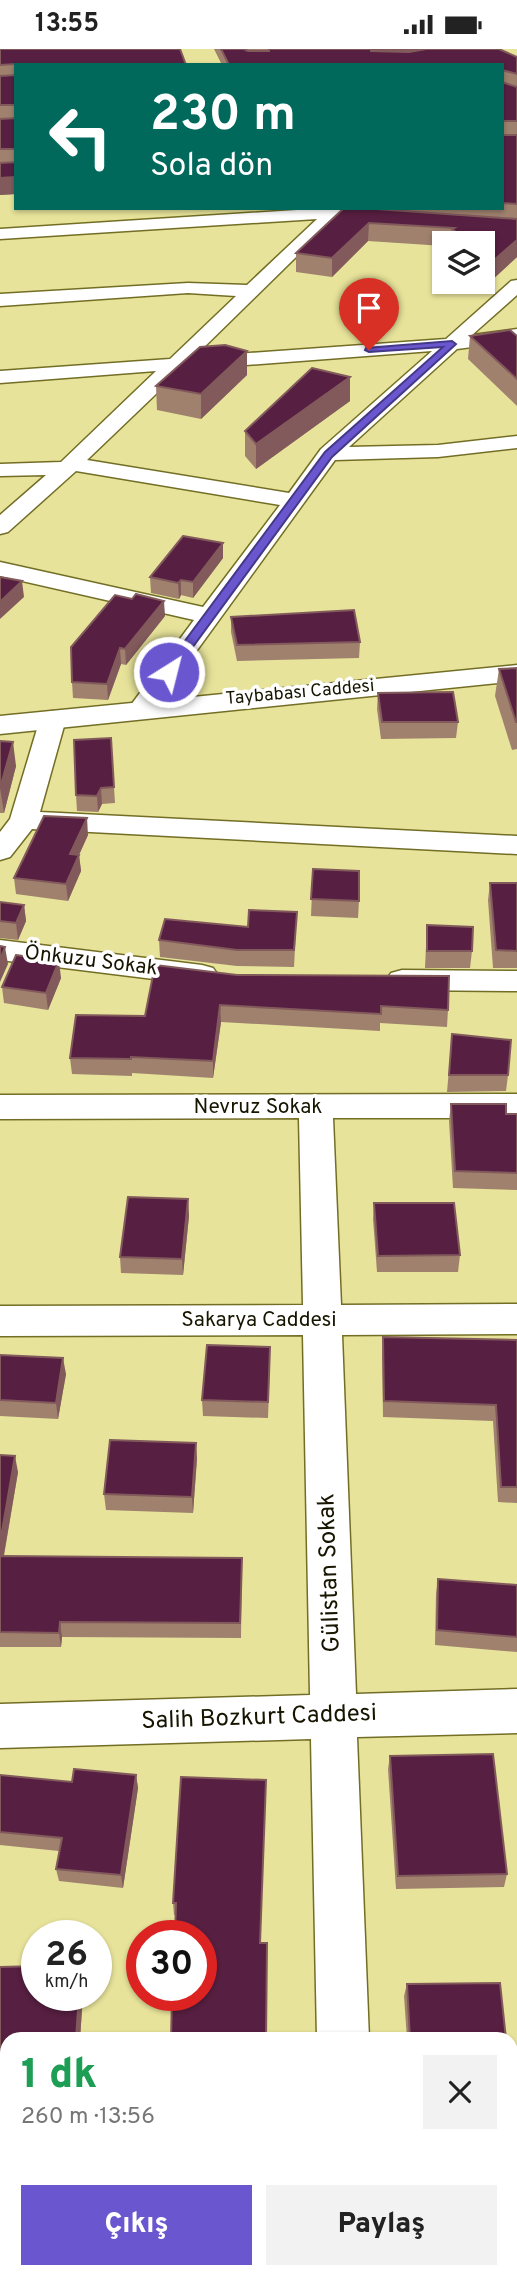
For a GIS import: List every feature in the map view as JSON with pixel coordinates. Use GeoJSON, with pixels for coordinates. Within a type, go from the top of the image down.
{"type":"FeatureCollection","features":[{"type":"Feature","properties":{"kind":"street"},"geometry":{"type":"LineString","coordinates":[[0,234],[333,213],[355,219]]}},
{"type":"Feature","properties":{"kind":"street"},"geometry":{"type":"LineString","coordinates":[[0,527],[69,466],[333,213]]}},
{"type":"Feature","properties":{"kind":"street"},"geometry":{"type":"LineString","coordinates":[[141,709],[329,454],[517,285]]}},
{"type":"Feature","properties":{"kind":"street"},"geometry":{"type":"LineString","coordinates":[[0,300],[188,288],[253,292]]}},
{"type":"Feature","properties":{"kind":"street"},"geometry":{"type":"LineString","coordinates":[[0,377],[452,344],[517,335]]}},
{"type":"Feature","properties":{"kind":"street"},"geometry":{"type":"LineString","coordinates":[[329,454],[438,451],[517,442]]}},
{"type":"Feature","properties":{"kind":"street"},"geometry":{"type":"LineString","coordinates":[[0,470],[69,466],[294,501]]}},
{"type":"Feature","properties":{"kind":"street"},"geometry":{"type":"LineString","coordinates":[[0,569],[209,617]]}},
{"type":"Feature","properties":{"kind":"street","name":"Taybabası Caddesi"},"geometry":{"type":"LineString","coordinates":[[0,725],[517,673]]}},
{"type":"Feature","properties":{"kind":"street"},"geometry":{"type":"LineString","coordinates":[[0,851],[24,820],[53,719]]}},
{"type":"Feature","properties":{"kind":"street"},"geometry":{"type":"LineString","coordinates":[[24,820],[517,845]]}},
{"type":"Feature","properties":{"kind":"street","name":"Önkuzu Sokak"},"geometry":{"type":"LineString","coordinates":[[0,950],[237,979]]}},
{"type":"Feature","properties":{"kind":"street"},"geometry":{"type":"LineString","coordinates":[[370,980],[517,981]]}},
{"type":"Feature","properties":{"kind":"street","name":"Gülistan Sokak"},"geometry":{"type":"LineString","coordinates":[[316,1106],[343,2032]]}},
{"type":"Feature","properties":{"kind":"street","name":"Nevruz Sokak"},"geometry":{"type":"LineString","coordinates":[[0,1107],[517,1106]]}},
{"type":"Feature","properties":{"kind":"street","name":"Sakarya Caddesi"},"geometry":{"type":"LineString","coordinates":[[0,1321],[517,1319]]}},
{"type":"Feature","properties":{"kind":"street","name":"Salih Bozkurt Caddesi"},"geometry":{"type":"LineString","coordinates":[[0,1726],[517,1711]]}},
{"type":"Feature","properties":{"kind":"building"},"geometry":{"type":"Polygon","coordinates":[[[0,49],[180,49],[185,63],[14,63],[0,65],[0,49]]]}},
{"type":"Feature","properties":{"kind":"building"},"geometry":{"type":"Polygon","coordinates":[[[221,49],[371,49],[409,52],[426,49],[499,49],[517,57],[517,74],[504,71],[504,63],[228,63],[221,49]]]}},
{"type":"Feature","properties":{"kind":"building"},"geometry":{"type":"Polygon","coordinates":[[[14,75],[14,105],[0,105],[0,76],[14,75]]]}},
{"type":"Feature","properties":{"kind":"building"},"geometry":{"type":"Polygon","coordinates":[[[504,83],[517,87],[517,121],[504,121],[504,83]]]}},
{"type":"Feature","properties":{"kind":"building"},"geometry":{"type":"Polygon","coordinates":[[[14,118],[14,149],[0,149],[0,119],[14,118]]]}},
{"type":"Feature","properties":{"kind":"building"},"geometry":{"type":"Polygon","coordinates":[[[504,135],[517,135],[517,204],[504,203],[504,135]]]}},
{"type":"Feature","properties":{"kind":"building"},"geometry":{"type":"Polygon","coordinates":[[[14,162],[14,177],[0,178],[0,163],[14,162]]]}},
{"type":"Feature","properties":{"kind":"building"},"geometry":{"type":"Polygon","coordinates":[[[342,210],[390,210],[517,219],[517,240],[495,259],[495,231],[455,231],[452,229],[454,228],[369,223],[332,258],[296,253],[342,210]]]}},
{"type":"Feature","properties":{"kind":"building"},"geometry":{"type":"Polygon","coordinates":[[[510,330],[517,336],[517,379],[470,336],[510,330]]]}},
{"type":"Feature","properties":{"kind":"building"},"geometry":{"type":"Polygon","coordinates":[[[225,345],[247,351],[201,394],[156,386],[200,347],[225,345]]]}},
{"type":"Feature","properties":{"kind":"building"},"geometry":{"type":"Polygon","coordinates":[[[312,368],[350,377],[256,444],[245,431],[312,368]]]}},
{"type":"Feature","properties":{"kind":"building"},"geometry":{"type":"Polygon","coordinates":[[[183,536],[223,543],[193,582],[181,580],[178,583],[150,577],[183,536]]]}},
{"type":"Feature","properties":{"kind":"building"},"geometry":{"type":"Polygon","coordinates":[[[0,577],[22,581],[0,602],[0,577]]]}},
{"type":"Feature","properties":{"kind":"building"},"geometry":{"type":"Polygon","coordinates":[[[136,594],[164,601],[125,649],[120,648],[107,684],[72,682],[71,647],[115,595],[132,599],[136,594]]]}},
{"type":"Feature","properties":{"kind":"building"},"geometry":{"type":"Polygon","coordinates":[[[354,610],[360,642],[237,645],[231,617],[354,610]]]}},
{"type":"Feature","properties":{"kind":"building"},"geometry":{"type":"Polygon","coordinates":[[[517,668],[517,722],[516,722],[499,669],[517,668]]]}},
{"type":"Feature","properties":{"kind":"building"},"geometry":{"type":"Polygon","coordinates":[[[453,692],[458,722],[382,722],[378,693],[453,692]]]}},
{"type":"Feature","properties":{"kind":"building"},"geometry":{"type":"Polygon","coordinates":[[[111,738],[114,787],[101,788],[97,796],[76,795],[74,740],[111,738]]]}},
{"type":"Feature","properties":{"kind":"building"},"geometry":{"type":"Polygon","coordinates":[[[0,741],[13,742],[0,788],[0,741]]]}},
{"type":"Feature","properties":{"kind":"building"},"geometry":{"type":"Polygon","coordinates":[[[44,816],[87,818],[70,854],[79,855],[66,884],[14,878],[44,816]]]}},
{"type":"Feature","properties":{"kind":"building"},"geometry":{"type":"Polygon","coordinates":[[[313,869],[359,871],[359,901],[311,899],[313,869]]]}},
{"type":"Feature","properties":{"kind":"building"},"geometry":{"type":"Polygon","coordinates":[[[490,883],[517,883],[517,951],[496,950],[490,883]]]}},
{"type":"Feature","properties":{"kind":"building"},"geometry":{"type":"Polygon","coordinates":[[[0,902],[24,905],[16,923],[0,921],[0,902]]]}},
{"type":"Feature","properties":{"kind":"building"},"geometry":{"type":"Polygon","coordinates":[[[249,910],[297,912],[294,950],[237,950],[159,940],[165,919],[248,927],[249,910]]]}},
{"type":"Feature","properties":{"kind":"building"},"geometry":{"type":"Polygon","coordinates":[[[427,925],[473,927],[472,951],[427,951],[427,925]]]}},
{"type":"Feature","properties":{"kind":"building"},"geometry":{"type":"Polygon","coordinates":[[[0,946],[5,947],[0,960],[0,946]]]}},
{"type":"Feature","properties":{"kind":"building"},"geometry":{"type":"Polygon","coordinates":[[[16,955],[59,961],[46,993],[2,987],[16,955]]]}},
{"type":"Feature","properties":{"kind":"building"},"geometry":{"type":"Polygon","coordinates":[[[155,965],[237,975],[449,976],[448,1010],[381,1006],[381,1014],[220,1005],[213,1061],[131,1057],[70,1058],[76,1015],[145,1016],[155,965]]]}},
{"type":"Feature","properties":{"kind":"building"},"geometry":{"type":"Polygon","coordinates":[[[452,1034],[511,1040],[508,1075],[449,1075],[452,1034]]]}},
{"type":"Feature","properties":{"kind":"building"},"geometry":{"type":"Polygon","coordinates":[[[451,1104],[506,1104],[506,1114],[517,1114],[517,1173],[455,1171],[451,1104]]]}},
{"type":"Feature","properties":{"kind":"building"},"geometry":{"type":"Polygon","coordinates":[[[128,1197],[188,1199],[182,1259],[120,1257],[128,1197]]]}},
{"type":"Feature","properties":{"kind":"building"},"geometry":{"type":"Polygon","coordinates":[[[374,1203],[454,1203],[460,1255],[378,1256],[374,1203]]]}},
{"type":"Feature","properties":{"kind":"building"},"geometry":{"type":"Polygon","coordinates":[[[383,1337],[517,1340],[517,1487],[501,1487],[496,1405],[384,1401],[383,1337]]]}},
{"type":"Feature","properties":{"kind":"building"},"geometry":{"type":"Polygon","coordinates":[[[207,1345],[270,1347],[268,1402],[202,1400],[207,1345]]]}},
{"type":"Feature","properties":{"kind":"building"},"geometry":{"type":"Polygon","coordinates":[[[0,1355],[63,1358],[56,1403],[0,1400],[0,1355]]]}},
{"type":"Feature","properties":{"kind":"building"},"geometry":{"type":"Polygon","coordinates":[[[110,1440],[196,1443],[192,1497],[104,1494],[110,1440]]]}},
{"type":"Feature","properties":{"kind":"building"},"geometry":{"type":"Polygon","coordinates":[[[0,1455],[15,1456],[0,1543],[0,1455]]]}},
{"type":"Feature","properties":{"kind":"building"},"geometry":{"type":"Polygon","coordinates":[[[0,1556],[242,1558],[240,1623],[60,1622],[59,1633],[0,1632],[0,1556]]]}},
{"type":"Feature","properties":{"kind":"building"},"geometry":{"type":"Polygon","coordinates":[[[438,1579],[517,1585],[517,1637],[437,1630],[438,1579]]]}},
{"type":"Feature","properties":{"kind":"building"},"geometry":{"type":"Polygon","coordinates":[[[493,1754],[507,1874],[398,1876],[390,1756],[493,1754]]]}},
{"type":"Feature","properties":{"kind":"building"},"geometry":{"type":"Polygon","coordinates":[[[74,1769],[136,1775],[121,1875],[56,1869],[62,1838],[0,1832],[0,1775],[72,1782],[74,1769]]]}},
{"type":"Feature","properties":{"kind":"building"},"geometry":{"type":"Polygon","coordinates":[[[181,1777],[266,1780],[260,1943],[267,1943],[266,2032],[171,2032],[172,2011],[217,2011],[217,1920],[175,1920],[176,1903],[173,1903],[181,1777]]]}},
{"type":"Feature","properties":{"kind":"building"},"geometry":{"type":"Polygon","coordinates":[[[21,1966],[21,2011],[78,2011],[76,2032],[0,2032],[0,1967],[21,1966]]]}},
{"type":"Feature","properties":{"kind":"building"},"geometry":{"type":"Polygon","coordinates":[[[500,1983],[505,2032],[410,2032],[407,1984],[500,1983]]]}},
{"type":"Feature","properties":{"kind":"route"},"geometry":{"type":"LineString","coordinates":[[169,672],[329,454],[452,344],[369,350]]}}]}
